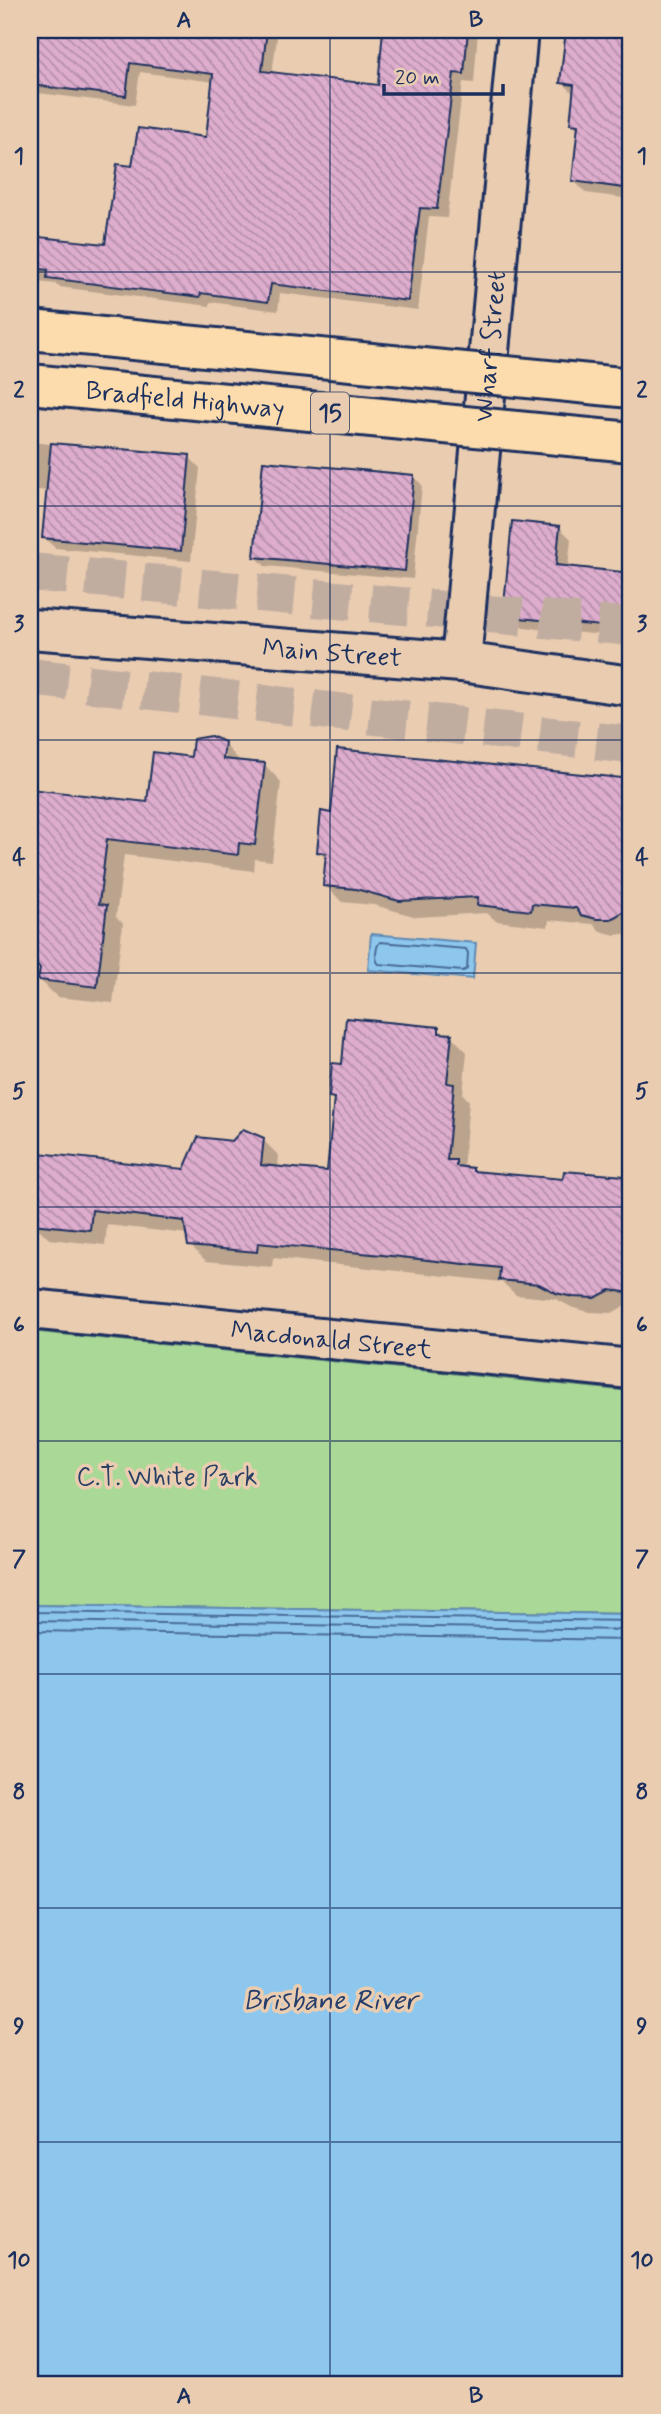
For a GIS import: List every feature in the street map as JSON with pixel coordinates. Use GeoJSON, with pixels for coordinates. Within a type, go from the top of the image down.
{"type":"FeatureCollection","features":[{"type":"Feature","properties":{"kind":"highway","name":"Bradfield Highway"},"geometry":{"type":"LineString","coordinates":[[30,330],[631,388]]}},
{"type":"Feature","properties":{"kind":"highway","name":"Bradfield Highway"},"geometry":{"type":"LineString","coordinates":[[30,384],[631,442]]}},
{"type":"Feature","properties":{"kind":"street","name":"Wharf Street"},"geometry":{"type":"LineString","coordinates":[[461,662],[518,30]]}},
{"type":"Feature","properties":{"kind":"street","name":"Main Street"},"geometry":{"type":"LineString","coordinates":[[30,629],[461,662],[631,686]]}},
{"type":"Feature","properties":{"kind":"street","name":"Macdonald Street"},"geometry":{"type":"LineString","coordinates":[[30,1309],[631,1369]]}},
{"type":"Feature","properties":{"kind":"green space","name":"C.T. White Park"},"geometry":{"type":"Polygon","coordinates":[[[30,1331],[631,1391],[631,1614],[30,1605],[30,1331]]]}},
{"type":"Feature","properties":{"kind":"water"},"geometry":{"type":"Polygon","coordinates":[[[371,934],[476,943],[473,979],[368,970],[371,934]]]}},
{"type":"Feature","properties":{"kind":"water","name":"Brisbane River"},"geometry":{"type":"Polygon","coordinates":[[[30,1605],[631,1614],[631,2384],[30,2384],[30,1605]]]}},
{"type":"Feature","properties":{"kind":"building"},"geometry":{"type":"Polygon","coordinates":[[[30,30],[267,30],[262,71],[378,85],[383,30],[468,30],[464,74],[454,73],[437,209],[420,208],[408,301],[271,284],[268,302],[201,293],[200,297],[47,278],[48,270],[30,268],[30,236],[105,244],[117,164],[132,166],[138,128],[206,137],[213,74],[130,63],[126,96],[30,85],[30,30]]]}},
{"type":"Feature","properties":{"kind":"building"},"geometry":{"type":"Polygon","coordinates":[[[566,30],[631,30],[631,189],[572,181],[578,125],[570,124],[574,85],[560,83],[566,30]]]}},
{"type":"Feature","properties":{"kind":"building"},"geometry":{"type":"Polygon","coordinates":[[[51,443],[190,455],[181,551],[42,538],[51,443]]]}},
{"type":"Feature","properties":{"kind":"building"},"geometry":{"type":"Polygon","coordinates":[[[263,461],[414,475],[405,571],[254,557],[263,461]]]}},
{"type":"Feature","properties":{"kind":"building"},"geometry":{"type":"Polygon","coordinates":[[[512,521],[560,526],[556,565],[631,573],[631,629],[510,617],[504,605],[512,521]]]}},
{"type":"Feature","properties":{"kind":"building"},"geometry":{"type":"Polygon","coordinates":[[[211,736],[225,742],[223,759],[265,763],[255,845],[239,843],[238,855],[107,839],[99,904],[107,905],[97,987],[38,980],[40,969],[30,956],[30,789],[147,802],[153,752],[191,757],[193,739],[211,736]]]}},
{"type":"Feature","properties":{"kind":"building"},"geometry":{"type":"Polygon","coordinates":[[[337,749],[631,779],[631,908],[611,919],[597,919],[581,915],[576,908],[532,904],[531,911],[477,905],[478,897],[399,901],[356,889],[323,886],[326,853],[317,852],[321,811],[331,813],[337,749]]]}},
{"type":"Feature","properties":{"kind":"building"},"geometry":{"type":"Polygon","coordinates":[[[346,1018],[439,1027],[439,1033],[452,1034],[447,1083],[454,1084],[447,1160],[456,1160],[456,1166],[473,1168],[473,1171],[563,1179],[564,1171],[624,1176],[623,1186],[631,1187],[631,1293],[610,1290],[595,1298],[573,1297],[556,1293],[539,1284],[499,1280],[500,1268],[382,1255],[258,1243],[257,1252],[188,1246],[184,1221],[92,1210],[90,1230],[32,1224],[39,1153],[184,1169],[198,1137],[232,1141],[243,1129],[264,1138],[261,1165],[327,1171],[334,1098],[329,1097],[332,1063],[342,1064],[346,1018]]]}},
{"type":"Feature","properties":{"kind":"tunnel"},"geometry":{"type":"LineString","coordinates":[[30,572],[631,627]]}},
{"type":"Feature","properties":{"kind":"tunnel"},"geometry":{"type":"LineString","coordinates":[[30,677],[631,745]]}}]}
